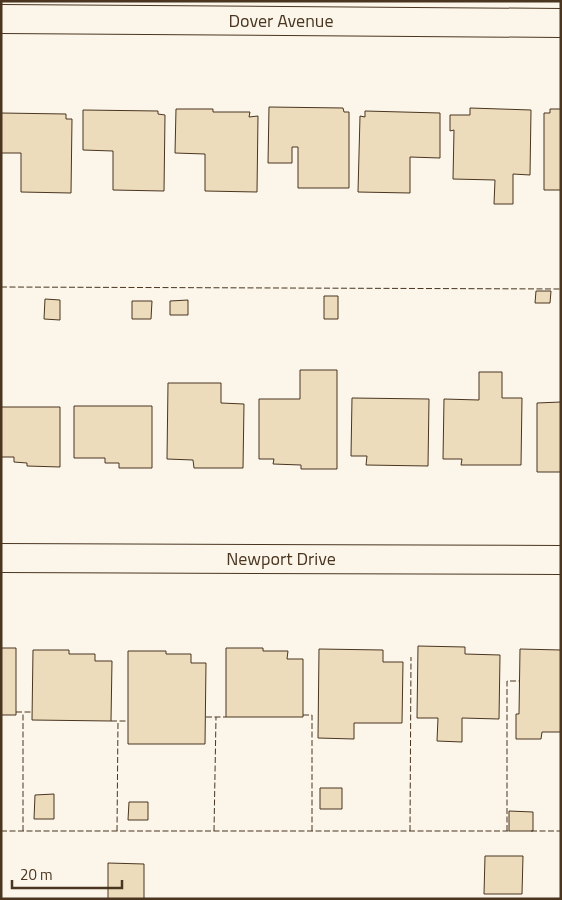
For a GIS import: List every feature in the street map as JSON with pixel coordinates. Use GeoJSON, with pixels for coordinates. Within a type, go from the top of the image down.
{"type":"FeatureCollection","features":[{"type":"Feature","properties":{"kind":"street","name":"Dover Avenue"},"geometry":{"type":"LineString","coordinates":[[1,20],[561,23]]}},
{"type":"Feature","properties":{"kind":"street","name":"Newport Drive"},"geometry":{"type":"LineString","coordinates":[[1,558],[561,560]]}},
{"type":"Feature","properties":{"kind":"building"},"geometry":{"type":"Polygon","coordinates":[[[269,107],[343,108],[344,112],[349,112],[349,188],[298,188],[298,147],[292,147],[292,163],[268,163],[269,107]]]}},
{"type":"Feature","properties":{"kind":"building"},"geometry":{"type":"Polygon","coordinates":[[[470,108],[531,110],[530,175],[513,174],[513,204],[494,204],[495,180],[453,179],[454,130],[450,131],[450,115],[470,115],[470,108]]]}},
{"type":"Feature","properties":{"kind":"building"},"geometry":{"type":"Polygon","coordinates":[[[176,109],[250,112],[249,117],[258,116],[257,192],[205,191],[205,154],[175,153],[176,109]]]}},
{"type":"Feature","properties":{"kind":"building"},"geometry":{"type":"Polygon","coordinates":[[[550,109],[561,109],[561,190],[544,190],[544,113],[550,113],[550,109]]]}},
{"type":"Feature","properties":{"kind":"building"},"geometry":{"type":"Polygon","coordinates":[[[83,110],[158,111],[158,114],[165,115],[164,191],[113,190],[113,151],[83,150],[83,110]]]}},
{"type":"Feature","properties":{"kind":"building"},"geometry":{"type":"Polygon","coordinates":[[[365,111],[440,113],[440,158],[410,157],[410,193],[358,192],[360,116],[365,117],[365,111]]]}},
{"type":"Feature","properties":{"kind":"building"},"geometry":{"type":"Polygon","coordinates":[[[1,113],[66,114],[66,119],[72,119],[71,193],[21,192],[21,153],[1,153],[1,113]]]}},
{"type":"Feature","properties":{"kind":"building"},"geometry":{"type":"Polygon","coordinates":[[[536,291],[551,291],[550,303],[535,303],[536,291]]]}},
{"type":"Feature","properties":{"kind":"building"},"geometry":{"type":"Polygon","coordinates":[[[324,296],[338,296],[338,319],[324,319],[324,296]]]}},
{"type":"Feature","properties":{"kind":"building"},"geometry":{"type":"Polygon","coordinates":[[[45,299],[60,300],[60,320],[44,319],[45,299]]]}},
{"type":"Feature","properties":{"kind":"building"},"geometry":{"type":"Polygon","coordinates":[[[188,300],[188,315],[170,315],[170,301],[188,300]]]}},
{"type":"Feature","properties":{"kind":"building"},"geometry":{"type":"Polygon","coordinates":[[[132,301],[152,301],[151,319],[132,319],[132,301]]]}},
{"type":"Feature","properties":{"kind":"building"},"geometry":{"type":"Polygon","coordinates":[[[300,370],[337,370],[337,469],[301,469],[301,465],[273,464],[274,459],[259,459],[259,399],[300,399],[300,370]]]}},
{"type":"Feature","properties":{"kind":"building"},"geometry":{"type":"Polygon","coordinates":[[[479,372],[502,372],[502,398],[522,398],[521,465],[461,465],[462,459],[443,459],[444,399],[479,400],[479,372]]]}},
{"type":"Feature","properties":{"kind":"building"},"geometry":{"type":"Polygon","coordinates":[[[168,383],[221,383],[221,403],[244,404],[243,468],[194,468],[193,460],[167,459],[168,383]]]}},
{"type":"Feature","properties":{"kind":"building"},"geometry":{"type":"Polygon","coordinates":[[[352,398],[429,399],[428,466],[366,465],[367,456],[351,456],[352,398]]]}},
{"type":"Feature","properties":{"kind":"building"},"geometry":{"type":"Polygon","coordinates":[[[561,402],[561,472],[537,472],[537,403],[561,402]]]}},
{"type":"Feature","properties":{"kind":"building"},"geometry":{"type":"Polygon","coordinates":[[[74,406],[152,406],[152,468],[119,468],[119,463],[105,463],[105,458],[74,458],[74,406]]]}},
{"type":"Feature","properties":{"kind":"building"},"geometry":{"type":"Polygon","coordinates":[[[1,407],[60,407],[60,467],[27,466],[27,463],[14,462],[14,457],[1,457],[1,407]]]}},
{"type":"Feature","properties":{"kind":"building"},"geometry":{"type":"Polygon","coordinates":[[[418,646],[465,647],[465,654],[500,655],[499,719],[462,718],[462,742],[437,741],[438,718],[417,718],[418,646]]]}},
{"type":"Feature","properties":{"kind":"building"},"geometry":{"type":"Polygon","coordinates":[[[1,648],[16,648],[16,715],[1,715],[1,648]]]}},
{"type":"Feature","properties":{"kind":"building"},"geometry":{"type":"Polygon","coordinates":[[[226,648],[263,648],[263,651],[288,651],[287,659],[303,659],[303,717],[226,717],[226,648]]]}},
{"type":"Feature","properties":{"kind":"building"},"geometry":{"type":"Polygon","coordinates":[[[319,649],[383,650],[383,662],[403,662],[402,723],[354,723],[354,739],[318,738],[319,649]]]}},
{"type":"Feature","properties":{"kind":"building"},"geometry":{"type":"Polygon","coordinates":[[[520,649],[561,650],[561,732],[542,732],[541,739],[516,739],[516,714],[519,714],[520,649]]]}},
{"type":"Feature","properties":{"kind":"building"},"geometry":{"type":"Polygon","coordinates":[[[33,650],[69,650],[69,654],[95,654],[95,661],[112,661],[111,721],[32,720],[33,650]]]}},
{"type":"Feature","properties":{"kind":"building"},"geometry":{"type":"Polygon","coordinates":[[[128,651],[166,651],[166,654],[191,654],[191,663],[206,663],[205,744],[128,744],[128,651]]]}},
{"type":"Feature","properties":{"kind":"building"},"geometry":{"type":"Polygon","coordinates":[[[320,788],[342,788],[342,809],[320,809],[320,788]]]}},
{"type":"Feature","properties":{"kind":"building"},"geometry":{"type":"Polygon","coordinates":[[[54,794],[54,819],[34,819],[35,795],[54,794]]]}},
{"type":"Feature","properties":{"kind":"building"},"geometry":{"type":"Polygon","coordinates":[[[129,802],[148,802],[148,820],[128,820],[129,802]]]}},
{"type":"Feature","properties":{"kind":"building"},"geometry":{"type":"Polygon","coordinates":[[[509,811],[533,812],[533,831],[509,831],[509,811]]]}},
{"type":"Feature","properties":{"kind":"building"},"geometry":{"type":"Polygon","coordinates":[[[485,856],[523,856],[522,894],[484,894],[485,856]]]}},
{"type":"Feature","properties":{"kind":"building"},"geometry":{"type":"Polygon","coordinates":[[[108,863],[144,864],[144,899],[108,899],[108,863]]]}},
{"type":"Feature","properties":{"kind":"fence"},"geometry":{"type":"LineString","coordinates":[[1,287],[561,289]]}},
{"type":"Feature","properties":{"kind":"fence"},"geometry":{"type":"LineString","coordinates":[[410,831],[411,657]]}},
{"type":"Feature","properties":{"kind":"fence"},"geometry":{"type":"LineString","coordinates":[[507,831],[507,681],[519,681]]}},
{"type":"Feature","properties":{"kind":"fence"},"geometry":{"type":"LineString","coordinates":[[16,712],[33,712]]}},
{"type":"Feature","properties":{"kind":"fence"},"geometry":{"type":"LineString","coordinates":[[23,712],[23,831]]}},
{"type":"Feature","properties":{"kind":"fence"},"geometry":{"type":"LineString","coordinates":[[303,715],[312,715],[312,831]]}},
{"type":"Feature","properties":{"kind":"fence"},"geometry":{"type":"LineString","coordinates":[[206,717],[226,717]]}},
{"type":"Feature","properties":{"kind":"fence"},"geometry":{"type":"LineString","coordinates":[[214,831],[216,717]]}},
{"type":"Feature","properties":{"kind":"fence"},"geometry":{"type":"LineString","coordinates":[[111,721],[128,721]]}},
{"type":"Feature","properties":{"kind":"fence"},"geometry":{"type":"LineString","coordinates":[[117,831],[118,721]]}},
{"type":"Feature","properties":{"kind":"fence"},"geometry":{"type":"LineString","coordinates":[[1,831],[511,831]]}},
{"type":"Feature","properties":{"kind":"fence"},"geometry":{"type":"LineString","coordinates":[[531,831],[561,831]]}}]}
